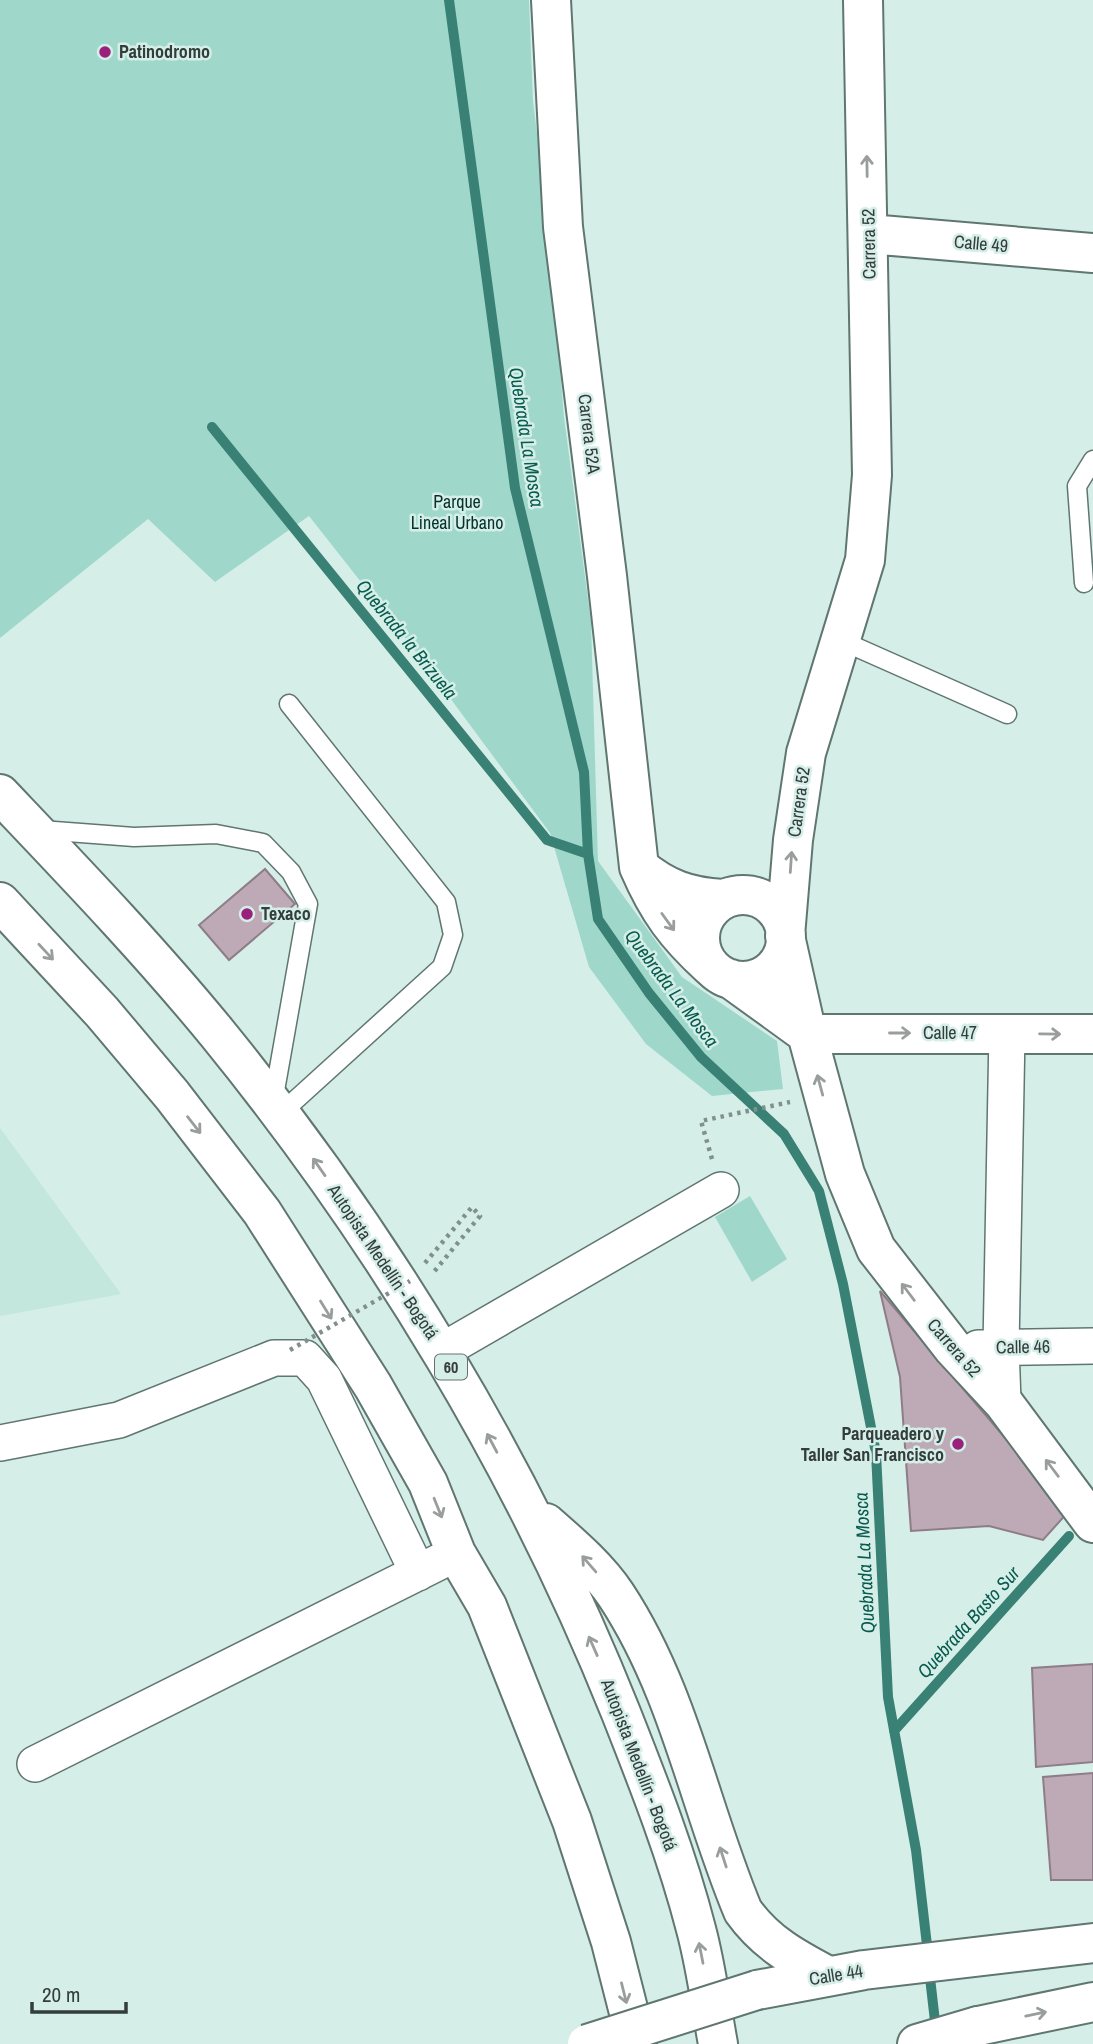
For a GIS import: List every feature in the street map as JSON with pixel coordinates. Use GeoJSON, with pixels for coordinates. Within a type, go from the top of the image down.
{"type":"FeatureCollection","features":[{"type":"Feature","properties":{"kind":"main road","name":"Carrera 52A"},"geometry":{"type":"LineString","coordinates":[[551,0],[563,227],[607,576],[639,867],[662,914],[680,939],[721,973],[807,1034]]}},
{"type":"Feature","properties":{"kind":"main road","name":"Carrera 52"},"geometry":{"type":"LineString","coordinates":[[863,0],[872,475],[865,560],[806,753],[793,840],[785,936],[807,1034],[845,1174],[876,1249],[953,1348],[1003,1402],[1093,1523]]}},
{"type":"Feature","properties":{"kind":"main road","name":"Calle 49"},"geometry":{"type":"LineString","coordinates":[[869,234],[1093,253]]}},
{"type":"Feature","properties":{"kind":"main road","name":"Autopista Medellín - Bogotá"},"geometry":{"type":"LineString","coordinates":[[0,794],[135,938],[218,1034],[316,1162],[442,1351],[560,1570],[645,1773],[696,1930],[718,2044]]}},
{"type":"Feature","properties":{"kind":"main road"},"geometry":{"type":"LineString","coordinates":[[639,867],[663,886],[692,897],[723,899],[744,895],[764,900],[783,922],[785,936],[780,958],[765,975],[753,979],[721,973],[704,956],[700,930],[705,917],[723,899]]}},
{"type":"Feature","properties":{"kind":"main road"},"geometry":{"type":"LineString","coordinates":[[0,902],[137,1054],[262,1212],[373,1386],[428,1483],[456,1553],[487,1606],[572,1821],[611,1942],[637,2044]]}},
{"type":"Feature","properties":{"kind":"main road","name":"Calle 47"},"geometry":{"type":"LineString","coordinates":[[807,1034],[1093,1034]]}},
{"type":"Feature","properties":{"kind":"main road"},"geometry":{"type":"LineString","coordinates":[[524,1503],[580,1554],[616,1594],[644,1645],[676,1710],[743,1911],[758,1933],[774,1946],[828,1976]]}},
{"type":"Feature","properties":{"kind":"main road","name":"Calle 44"},"geometry":{"type":"LineString","coordinates":[[587,2044],[757,1990],[864,1970],[1093,1943]]}},
{"type":"Feature","properties":{"kind":"main road"},"geometry":{"type":"LineString","coordinates":[[917,2044],[975,2033],[1093,2002]]}},
{"type":"Feature","properties":{"kind":"street"},"geometry":{"type":"LineString","coordinates":[[1003,1402],[1001,1348],[1007,1034]]}},
{"type":"Feature","properties":{"kind":"street"},"geometry":{"type":"LineString","coordinates":[[442,1351],[722,1190]]}},
{"type":"Feature","properties":{"kind":"street","name":"Calle 46"},"geometry":{"type":"LineString","coordinates":[[953,1348],[1093,1346]]}},
{"type":"Feature","properties":{"kind":"street"},"geometry":{"type":"LineString","coordinates":[[0,1443],[119,1420],[274,1359],[305,1357],[324,1379],[418,1573]]}},
{"type":"Feature","properties":{"kind":"street"},"geometry":{"type":"LineString","coordinates":[[35,1764],[456,1553]]}},
{"type":"Feature","properties":{"kind":"lane"},"geometry":{"type":"LineString","coordinates":[[1084,583],[1077,486],[1093,460]]}},
{"type":"Feature","properties":{"kind":"lane"},"geometry":{"type":"LineString","coordinates":[[840,640],[1007,714]]}},
{"type":"Feature","properties":{"kind":"lane"},"geometry":{"type":"LineString","coordinates":[[276,1110],[442,967],[453,935],[446,902],[289,704]]}},
{"type":"Feature","properties":{"kind":"lane"},"geometry":{"type":"LineString","coordinates":[[34,830],[134,837],[216,834],[263,842],[291,872],[307,904],[276,1110]]}},
{"type":"Feature","properties":{"kind":"path"},"geometry":{"type":"LineString","coordinates":[[722,1190],[701,1121],[794,1101]]}},
{"type":"Feature","properties":{"kind":"path"},"geometry":{"type":"LineString","coordinates":[[290,1350],[411,1281],[472,1207],[480,1216],[430,1275]]}},
{"type":"Feature","properties":{"kind":"shaded area"},"geometry":{"type":"Polygon","coordinates":[[[0,1128],[121,1294],[0,1316],[0,1128]]]}},
{"type":"Feature","properties":{"kind":"green space","name":"Parque Lineal Urbano"},"geometry":{"type":"Polygon","coordinates":[[[0,0],[529,0],[533,101],[549,231],[564,417],[591,622],[598,861],[682,977],[777,1041],[783,1089],[712,1096],[646,1044],[589,967],[550,833],[413,648],[309,516],[215,582],[148,519],[0,638],[0,0]]]}},
{"type":"Feature","properties":{"kind":"green space"},"geometry":{"type":"Polygon","coordinates":[[[750,1196],[787,1259],[752,1282],[715,1217],[750,1196]]]}},
{"type":"Feature","properties":{"kind":"building","name":"Texaco"},"geometry":{"type":"Polygon","coordinates":[[[265,869],[295,904],[229,960],[199,925],[265,869]]]}},
{"type":"Feature","properties":{"kind":"building","name":"Parqueadero y Taller San Francisco"},"geometry":{"type":"Polygon","coordinates":[[[880,1291],[1068,1512],[1043,1540],[989,1526],[911,1531],[900,1377],[880,1291]]]}},
{"type":"Feature","properties":{"kind":"building"},"geometry":{"type":"Polygon","coordinates":[[[1093,1664],[1093,1762],[1036,1767],[1032,1668],[1093,1664]]]}},
{"type":"Feature","properties":{"kind":"building"},"geometry":{"type":"Polygon","coordinates":[[[1093,1773],[1093,1880],[1051,1880],[1043,1777],[1093,1773]]]}},
{"type":"Feature","properties":{"kind":"waterway","name":"Quebrada La Mosca"},"geometry":{"type":"LineString","coordinates":[[449,0],[515,488],[584,772],[588,854],[598,919],[649,993],[701,1057],[784,1134],[819,1191],[843,1284],[876,1453],[888,1697],[916,1850],[928,1954]]}},
{"type":"Feature","properties":{"kind":"waterway","name":"Quebrada la Brizuela"},"geometry":{"type":"LineString","coordinates":[[212,427],[547,840],[588,854]]}},
{"type":"Feature","properties":{"kind":"waterway","name":"Quebrada Basto Sur"},"geometry":{"type":"LineString","coordinates":[[894,1731],[1069,1536]]}},
{"type":"Feature","properties":{"kind":"waterway","name":"Quebrada La Mosca"},"geometry":{"type":"LineString","coordinates":[[929,1969],[936,2030]]}},
{"type":"Feature","properties":{"kind":"place","name":"Patinodromo"},"geometry":{"type":"Point","coordinates":[105,52]}},
{"type":"Feature","properties":{"kind":"place","name":"Texaco"},"geometry":{"type":"Point","coordinates":[247,914]}},
{"type":"Feature","properties":{"kind":"place","name":"Parqueadero y Taller San Francisco"},"geometry":{"type":"Point","coordinates":[958,1444]}}]}
